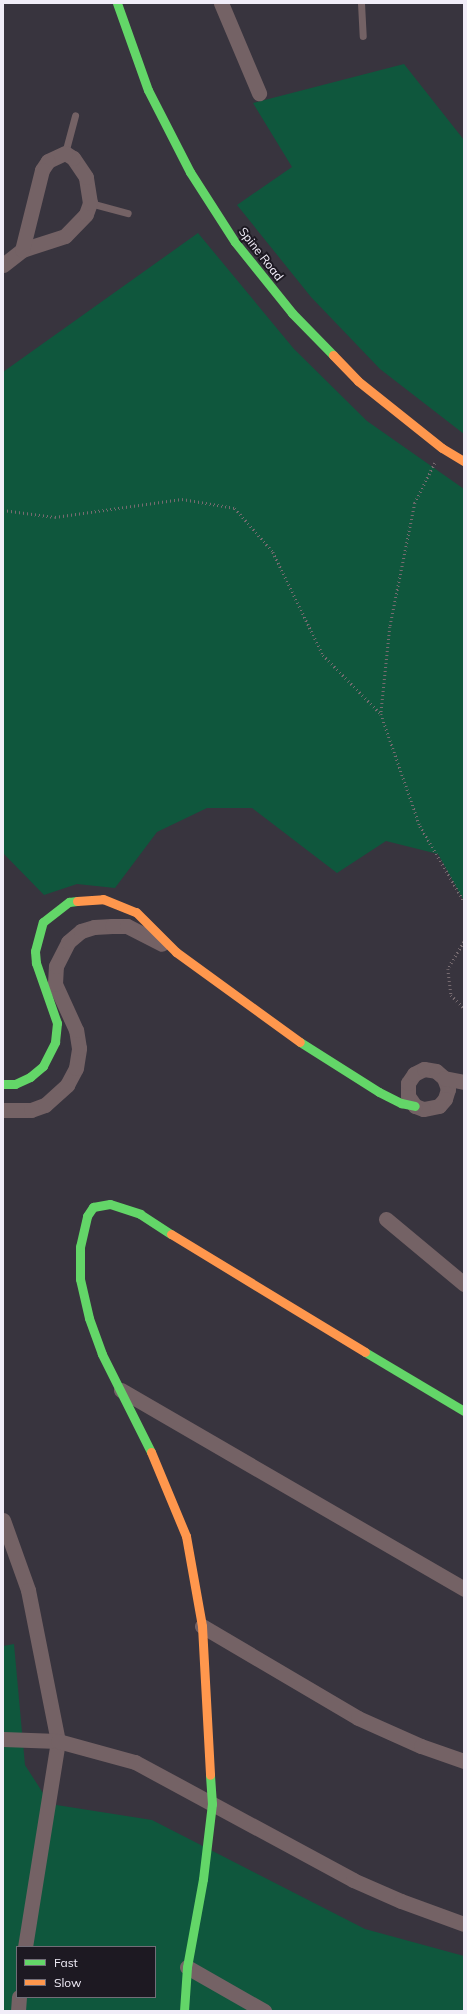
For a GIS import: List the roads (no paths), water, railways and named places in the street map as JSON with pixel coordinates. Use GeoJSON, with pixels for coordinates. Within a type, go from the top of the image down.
{"type":"FeatureCollection","features":[{"type":"Feature","properties":{"kind":"street","name":"Spine Road"},"geometry":{"type":"LineString","coordinates":[[117,3],[148,90],[190,172],[235,242],[292,312],[358,380],[442,448],[464,461]]}},
{"type":"Feature","properties":{"kind":"street"},"geometry":{"type":"LineString","coordinates":[[221,3],[259,93]]}},
{"type":"Feature","properties":{"kind":"street"},"geometry":{"type":"LineString","coordinates":[[3,265],[22,250],[65,236],[79,224],[90,203],[90,190],[81,166],[65,153],[48,161],[42,170],[22,250]]}},
{"type":"Feature","properties":{"kind":"street"},"geometry":{"type":"LineString","coordinates":[[3,1084],[15,1084],[30,1077],[43,1066],[55,1042],[57,1023],[36,963],[35,951],[43,922],[57,909],[69,902],[84,899],[103,899],[121,904],[136,912],[176,952]]}},
{"type":"Feature","properties":{"kind":"street"},"geometry":{"type":"LineString","coordinates":[[3,1110],[31,1110],[45,1105],[67,1085],[76,1068],[79,1048],[76,1030],[55,984],[56,966],[68,942],[81,931],[94,927],[127,926],[176,952],[284,1031],[378,1092],[401,1103],[431,1109],[445,1099],[464,1090]]}},
{"type":"Feature","properties":{"kind":"street"},"geometry":{"type":"LineString","coordinates":[[415,1106],[408,1096],[408,1083],[414,1074],[424,1069],[436,1071],[444,1078],[448,1089],[445,1099]]}},
{"type":"Feature","properties":{"kind":"street"},"geometry":{"type":"LineString","coordinates":[[444,1078],[464,1082]]}},
{"type":"Feature","properties":{"kind":"street"},"geometry":{"type":"LineString","coordinates":[[378,1092],[408,1083]]}},
{"type":"Feature","properties":{"kind":"street"},"geometry":{"type":"LineString","coordinates":[[184,2011],[187,1967],[203,1879],[212,1804],[202,1626],[186,1536],[161,1470],[102,1354],[89,1318],[80,1280],[80,1247],[87,1216],[93,1207],[110,1204],[140,1214],[205,1256],[464,1411]]}},
{"type":"Feature","properties":{"kind":"street"},"geometry":{"type":"LineString","coordinates":[[386,1219],[464,1284]]}},
{"type":"Feature","properties":{"kind":"street"},"geometry":{"type":"LineString","coordinates":[[121,1390],[464,1589]]}},
{"type":"Feature","properties":{"kind":"street"},"geometry":{"type":"LineString","coordinates":[[3,1520],[28,1590],[58,1741],[25,1946]]}},
{"type":"Feature","properties":{"kind":"street"},"geometry":{"type":"LineString","coordinates":[[202,1626],[358,1718],[421,1746],[464,1760]]}},
{"type":"Feature","properties":{"kind":"street"},"geometry":{"type":"LineString","coordinates":[[3,1739],[58,1741],[135,1762],[353,1880],[401,1902],[464,1924]]}},
{"type":"Feature","properties":{"kind":"street"},"geometry":{"type":"LineString","coordinates":[[187,1967],[264,2011]]}},
{"type":"Feature","properties":{"kind":"street"},"geometry":{"type":"LineString","coordinates":[[18,2011],[19,1998]]}},
{"type":"Feature","properties":{"kind":"lane"},"geometry":{"type":"LineString","coordinates":[[362,3],[363,36]]}},
{"type":"Feature","properties":{"kind":"lane"},"geometry":{"type":"LineString","coordinates":[[65,153],[75,115]]}},
{"type":"Feature","properties":{"kind":"lane"},"geometry":{"type":"LineString","coordinates":[[90,203],[128,213]]}}]}
